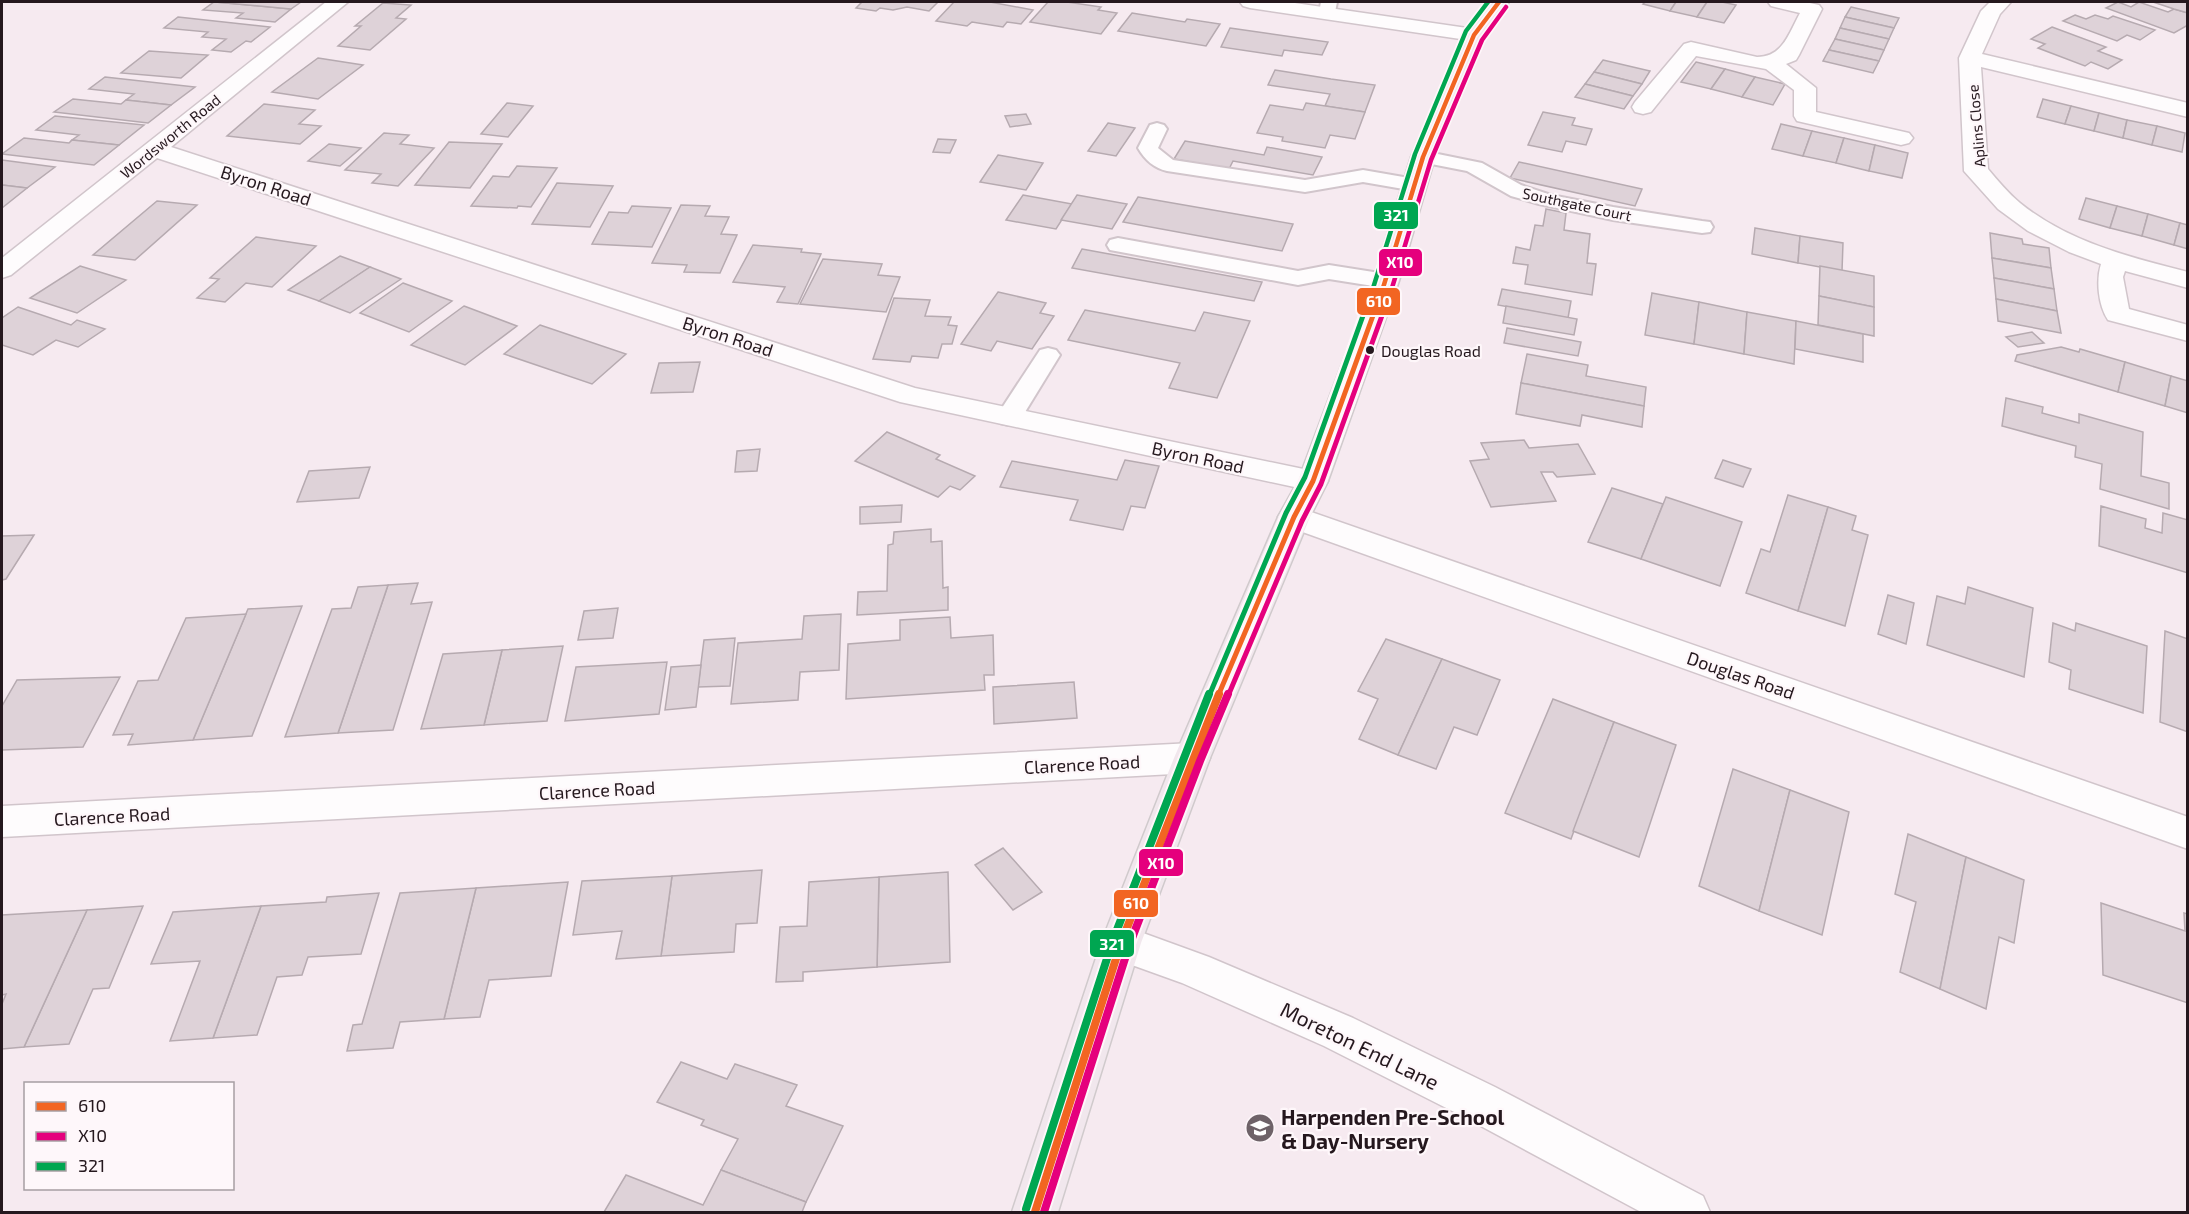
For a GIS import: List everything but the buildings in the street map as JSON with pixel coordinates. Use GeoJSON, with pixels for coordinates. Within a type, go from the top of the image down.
{"type":"FeatureCollection","features":[{"type":"Feature","properties":{"kind":"main road"},"geometry":{"type":"LineString","coordinates":[[1035,1212],[1121,943],[1192,758],[1294,517],[1313,481],[1386,281],[1423,157],[1474,35],[1499,2]]}},
{"type":"Feature","properties":{"kind":"street","name":"Wordsworth Road"},"geometry":{"type":"LineString","coordinates":[[2,270],[338,2]]}},
{"type":"Feature","properties":{"kind":"street"},"geometry":{"type":"LineString","coordinates":[[1250,2],[1329,7],[1474,35]]}},
{"type":"Feature","properties":{"kind":"street"},"geometry":{"type":"LineString","coordinates":[[1644,107],[1691,48],[1757,63],[1772,63],[1788,55],[1812,9],[1778,2]]}},
{"type":"Feature","properties":{"kind":"street","name":"Aplins Close"},"geometry":{"type":"LineString","coordinates":[[2001,2],[1991,11],[1970,58],[1976,171],[2017,213],[2060,239],[2115,261],[2187,280]]}},
{"type":"Feature","properties":{"kind":"street","name":"Aplins Close"},"geometry":{"type":"LineString","coordinates":[[1970,58],[2187,110]]}},
{"type":"Feature","properties":{"kind":"street"},"geometry":{"type":"LineString","coordinates":[[1772,63],[1805,88],[1804,116],[1901,138]]}},
{"type":"Feature","properties":{"kind":"street","name":"Byron Road"},"geometry":{"type":"LineString","coordinates":[[154,149],[910,396],[1313,481]]}},
{"type":"Feature","properties":{"kind":"street"},"geometry":{"type":"LineString","coordinates":[[2115,261],[2110,276],[2117,314],[2187,333]]}},
{"type":"Feature","properties":{"kind":"street","name":"Douglas Road"},"geometry":{"type":"LineString","coordinates":[[1294,517],[2187,832]]}},
{"type":"Feature","properties":{"kind":"street","name":"Clarence Road"},"geometry":{"type":"LineString","coordinates":[[2,822],[1192,758]]}},
{"type":"Feature","properties":{"kind":"street","name":"Moreton End Lane"},"geometry":{"type":"LineString","coordinates":[[1121,943],[1212,975],[1399,1061],[1687,1212]]}},
{"type":"Feature","properties":{"kind":"lane"},"geometry":{"type":"LineString","coordinates":[[1156,129],[1148,148],[1152,155],[1167,165],[1305,186],[1363,176],[1415,185]]}},
{"type":"Feature","properties":{"kind":"lane","name":"Southgate Court"},"geometry":{"type":"LineString","coordinates":[[1423,157],[1470,165],[1504,186],[1524,194],[1628,216],[1702,227]]}},
{"type":"Feature","properties":{"kind":"lane"},"geometry":{"type":"LineString","coordinates":[[1118,245],[1298,278],[1329,272],[1386,281]]}},
{"type":"Feature","properties":{"kind":"lane"},"geometry":{"type":"LineString","coordinates":[[1009,417],[1048,355]]}},
{"type":"Feature","properties":{"kind":"transit line","name":"321"},"geometry":{"type":"LineString","coordinates":[[1026,1209],[1113,940],[1184,754],[1286,513],[1305,477],[1377,278],[1415,154],[1466,31],[1488,2]]}},
{"type":"Feature","properties":{"kind":"transit line","name":"610"},"geometry":{"type":"LineString","coordinates":[[1035,1212],[1121,943],[1192,758],[1294,517],[1313,481],[1386,281],[1423,157],[1474,35],[1499,2]]}},
{"type":"Feature","properties":{"kind":"transit line","name":"X10"},"geometry":{"type":"LineString","coordinates":[[1044,1212],[1129,946],[1200,761],[1302,521],[1321,484],[1394,284],[1431,160],[1482,40],[1506,7]]}},
{"type":"Feature","properties":{"kind":"place","name":"Douglas Road"},"geometry":{"type":"Point","coordinates":[1370,350]}},
{"type":"Feature","properties":{"kind":"place","name":"Harpenden Pre-School & Day-Nursery"},"geometry":{"type":"Point","coordinates":[1260,1128]}}]}
